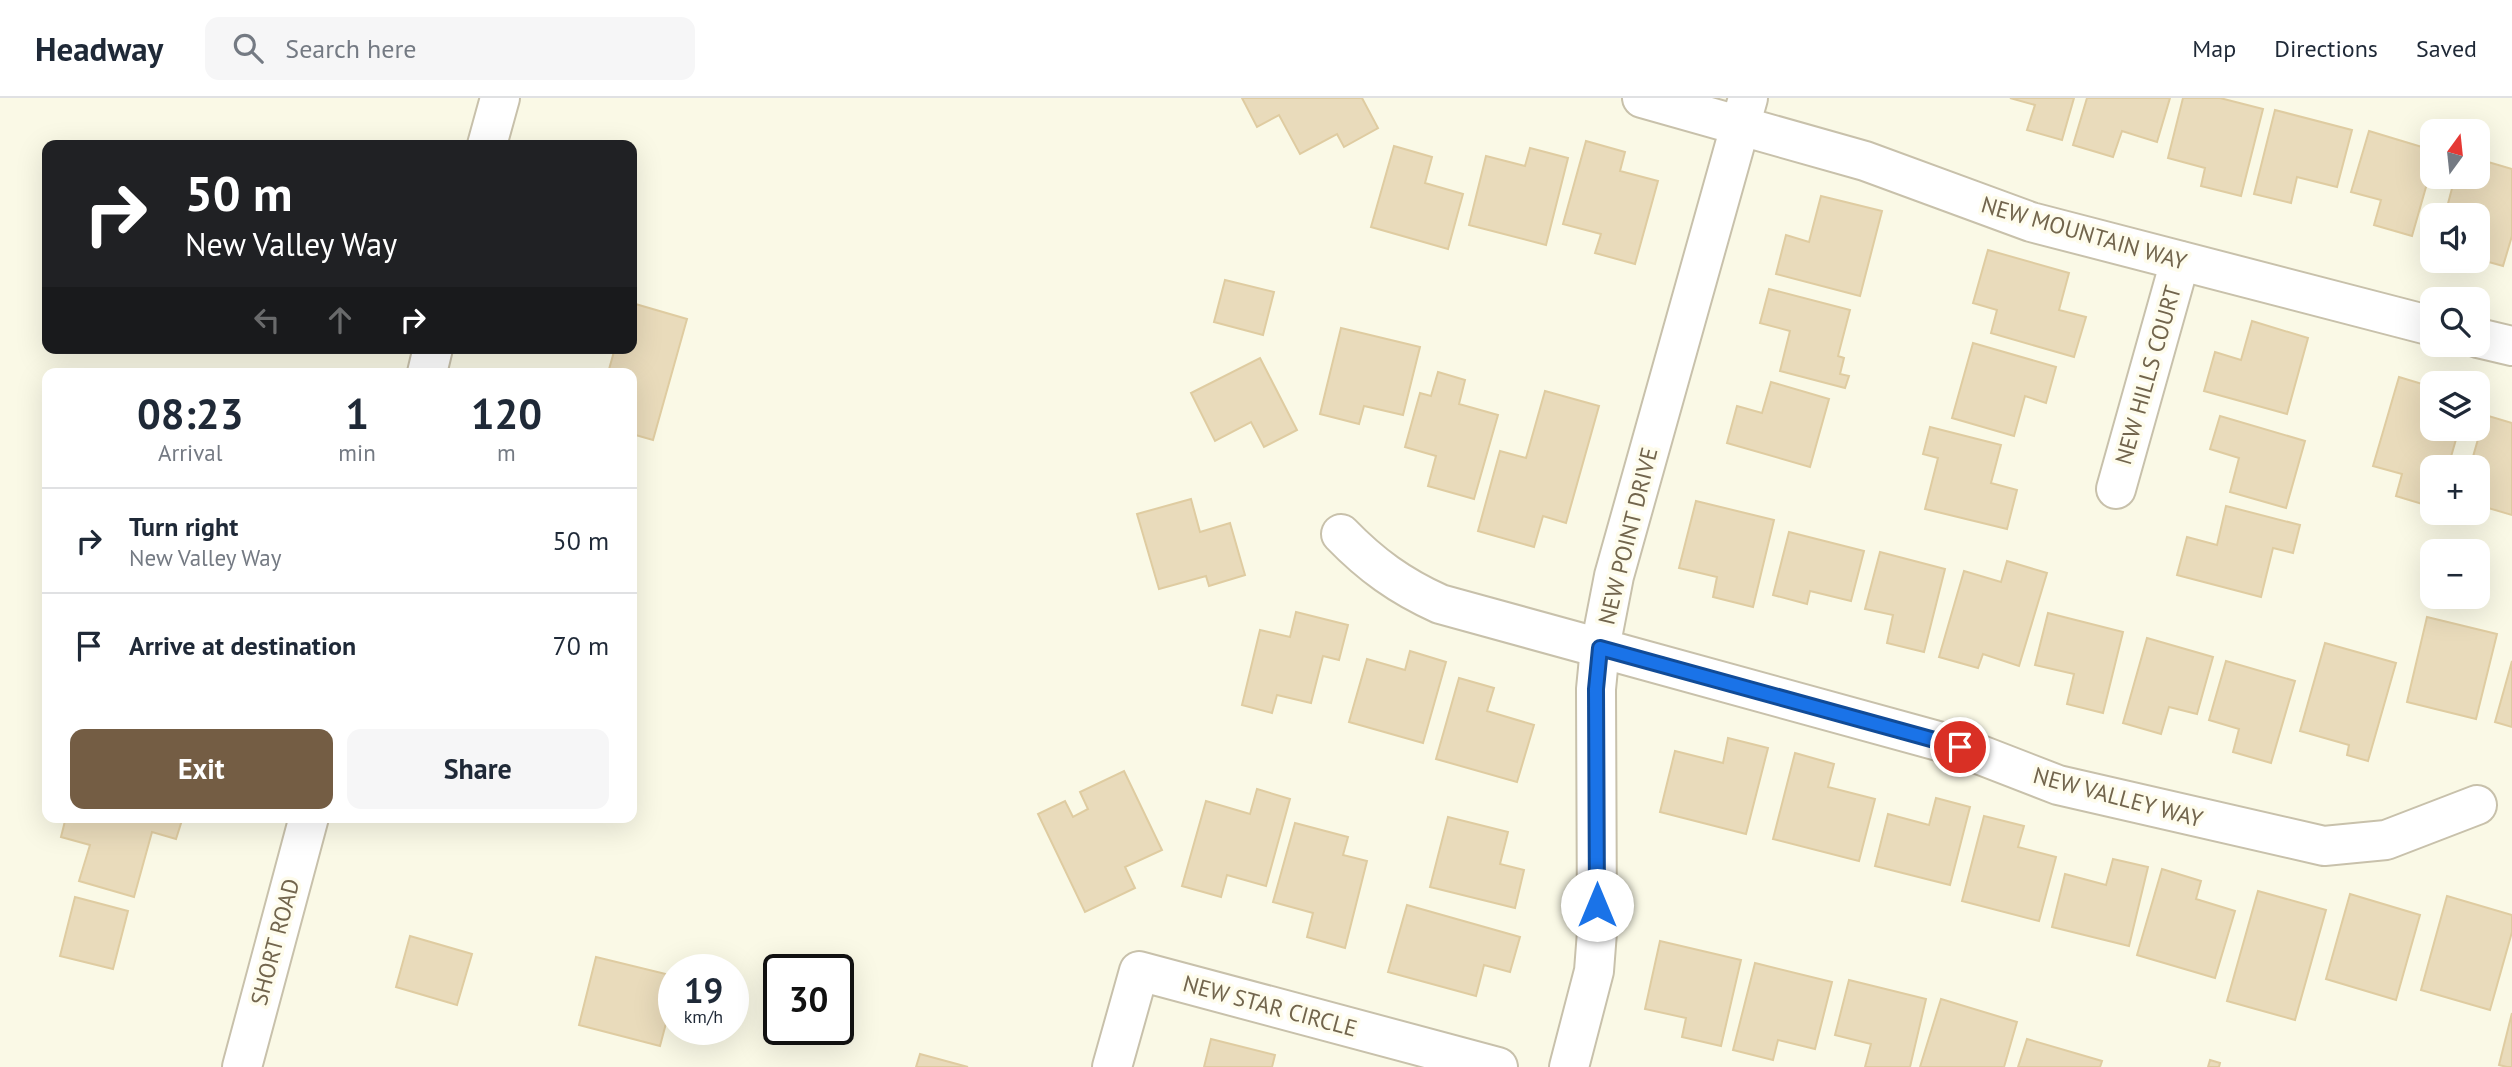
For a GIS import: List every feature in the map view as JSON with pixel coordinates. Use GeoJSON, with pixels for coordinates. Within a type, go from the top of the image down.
{"type":"FeatureCollection","features":[{"type":"Feature","properties":{"kind":"street"},"geometry":{"type":"LineString","coordinates":[[488,140],[500,98]]}},
{"type":"Feature","properties":{"kind":"street","name":"NEW MOUNTAIN WAY"},"geometry":{"type":"LineString","coordinates":[[1642,98],[1744,112],[1865,161],[2031,222],[2420,323]]}},
{"type":"Feature","properties":{"kind":"street","name":"NEW POINT DRIVE"},"geometry":{"type":"LineString","coordinates":[[1569,1067],[1594,971],[1597,932],[1596,689],[1600,648],[1614,576],[1744,112]]}},
{"type":"Feature","properties":{"kind":"street","name":"NEW HILLS COURT"},"geometry":{"type":"LineString","coordinates":[[2116,489],[2180,261]]}},
{"type":"Feature","properties":{"kind":"street"},"geometry":{"type":"LineString","coordinates":[[2490,341],[2512,346]]}},
{"type":"Feature","properties":{"kind":"street","name":"NEW VALLEY WAY"},"geometry":{"type":"LineString","coordinates":[[1341,534],[1369,563],[1402,587],[1440,604],[1960,747],[2058,785],[2324,846],[2386,840],[2477,805]]}},
{"type":"Feature","properties":{"kind":"street","name":"SHORT ROAD"},"geometry":{"type":"LineString","coordinates":[[242,1067],[307,823]]}},
{"type":"Feature","properties":{"kind":"street","name":"NEW STAR CIRCLE"},"geometry":{"type":"LineString","coordinates":[[1112,1067],[1139,971],[1498,1067]]}},
{"type":"Feature","properties":{"kind":"building"},"geometry":{"type":"Polygon","coordinates":[[[1242,98],[1362,98],[1378,128],[1344,147],[1337,134],[1300,154],[1279,115],[1257,127],[1242,98]]]}},
{"type":"Feature","properties":{"kind":"building"},"geometry":{"type":"Polygon","coordinates":[[[2010,98],[2074,98],[2062,140],[2027,130],[2035,105],[2010,98]]]}},
{"type":"Feature","properties":{"kind":"building"},"geometry":{"type":"Polygon","coordinates":[[[2087,98],[2170,98],[2157,142],[2122,131],[2113,157],[2073,145],[2087,98]]]}},
{"type":"Feature","properties":{"kind":"building"},"geometry":{"type":"Polygon","coordinates":[[[2183,98],[2220,98],[2263,109],[2241,196],[2201,186],[2205,168],[2168,158],[2183,98]]]}},
{"type":"Feature","properties":{"kind":"building"},"geometry":{"type":"Polygon","coordinates":[[[2275,110],[2352,130],[2337,187],[2297,177],[2291,203],[2254,194],[2275,110]]]}},
{"type":"Feature","properties":{"kind":"building"},"geometry":{"type":"Polygon","coordinates":[[[2369,131],[2420,146],[2420,189],[2425,189],[2412,236],[2374,225],[2381,200],[2351,192],[2369,131]]]}},
{"type":"Feature","properties":{"kind":"building"},"geometry":{"type":"Polygon","coordinates":[[[1586,141],[1625,152],[1620,171],[1658,181],[1635,264],[1595,253],[1601,234],[1563,224],[1586,141]]]}},
{"type":"Feature","properties":{"kind":"building"},"geometry":{"type":"Polygon","coordinates":[[[1394,146],[1432,157],[1425,183],[1463,194],[1448,249],[1371,227],[1394,146]]]}},
{"type":"Feature","properties":{"kind":"building"},"geometry":{"type":"Polygon","coordinates":[[[1530,148],[1568,158],[1546,245],[1469,225],[1486,156],[1525,166],[1530,148]]]}},
{"type":"Feature","properties":{"kind":"building"},"geometry":{"type":"Polygon","coordinates":[[[2490,163],[2512,169],[2512,236],[2503,266],[2490,262],[2490,203],[2448,203],[2452,189],[2490,189],[2490,163]]]}},
{"type":"Feature","properties":{"kind":"building"},"geometry":{"type":"Polygon","coordinates":[[[1821,196],[1882,211],[1860,296],[1776,274],[1786,235],[1809,242],[1821,196]]]}},
{"type":"Feature","properties":{"kind":"building"},"geometry":{"type":"Polygon","coordinates":[[[1988,250],[2069,273],[2059,310],[2086,317],[2074,357],[1991,333],[1997,310],[1973,303],[1988,250]]]}},
{"type":"Feature","properties":{"kind":"building"},"geometry":{"type":"Polygon","coordinates":[[[1225,280],[1274,292],[1263,335],[1214,322],[1225,280]]]}},
{"type":"Feature","properties":{"kind":"building"},"geometry":{"type":"Polygon","coordinates":[[[1769,289],[1850,310],[1838,356],[1844,358],[1840,374],[1849,376],[1845,388],[1780,371],[1790,331],[1760,323],[1769,289]]]}},
{"type":"Feature","properties":{"kind":"building"},"geometry":{"type":"Polygon","coordinates":[[[637,304],[687,319],[653,440],[637,435],[637,368],[609,368],[613,354],[637,354],[637,304]]]}},
{"type":"Feature","properties":{"kind":"building"},"geometry":{"type":"Polygon","coordinates":[[[2252,321],[2308,338],[2287,414],[2204,391],[2215,352],[2241,360],[2252,321]]]}},
{"type":"Feature","properties":{"kind":"building"},"geometry":{"type":"Polygon","coordinates":[[[1341,328],[1420,347],[1403,415],[1364,406],[1359,424],[1320,414],[1341,328]]]}},
{"type":"Feature","properties":{"kind":"building"},"geometry":{"type":"Polygon","coordinates":[[[1973,343],[2056,367],[2046,403],[2025,396],[2014,436],[1952,418],[1973,343]]]}},
{"type":"Feature","properties":{"kind":"building"},"geometry":{"type":"Polygon","coordinates":[[[1260,358],[1297,430],[1264,447],[1251,422],[1215,441],[1191,393],[1260,358]]]}},
{"type":"Feature","properties":{"kind":"building"},"geometry":{"type":"Polygon","coordinates":[[[1438,372],[1465,380],[1459,404],[1498,415],[1474,499],[1428,486],[1436,456],[1405,447],[1420,393],[1431,396],[1438,372]]]}},
{"type":"Feature","properties":{"kind":"building"},"geometry":{"type":"Polygon","coordinates":[[[2399,377],[2420,383],[2420,441],[2456,441],[2451,455],[2420,455],[2420,503],[2396,496],[2402,474],[2373,466],[2399,377]]]}},
{"type":"Feature","properties":{"kind":"building"},"geometry":{"type":"Polygon","coordinates":[[[1771,382],[1829,399],[1810,467],[1727,443],[1737,406],[1762,413],[1771,382]]]}},
{"type":"Feature","properties":{"kind":"building"},"geometry":{"type":"Polygon","coordinates":[[[1545,391],[1599,406],[1566,523],[1543,516],[1534,547],[1478,531],[1500,451],[1526,458],[1545,391]]]}},
{"type":"Feature","properties":{"kind":"building"},"geometry":{"type":"Polygon","coordinates":[[[2220,416],[2305,441],[2286,508],[2230,492],[2239,458],[2210,449],[2220,416]]]}},
{"type":"Feature","properties":{"kind":"building"},"geometry":{"type":"Polygon","coordinates":[[[2490,416],[2512,423],[2512,515],[2490,509],[2490,455],[2473,455],[2478,441],[2490,441],[2490,416]]]}},
{"type":"Feature","properties":{"kind":"building"},"geometry":{"type":"Polygon","coordinates":[[[1930,427],[2001,445],[1991,483],[2017,490],[2007,529],[1925,509],[1938,458],[1923,454],[1930,427]]]}},
{"type":"Feature","properties":{"kind":"building"},"geometry":{"type":"Polygon","coordinates":[[[1191,499],[1200,532],[1230,523],[1245,575],[1209,586],[1206,576],[1159,589],[1137,514],[1191,499]]]}},
{"type":"Feature","properties":{"kind":"building"},"geometry":{"type":"Polygon","coordinates":[[[1696,501],[1774,520],[1753,607],[1713,597],[1717,577],[1679,568],[1696,501]]]}},
{"type":"Feature","properties":{"kind":"building"},"geometry":{"type":"Polygon","coordinates":[[[2226,506],[2300,525],[2293,553],[2273,548],[2261,597],[2177,575],[2187,537],[2217,545],[2226,506]]]}},
{"type":"Feature","properties":{"kind":"building"},"geometry":{"type":"Polygon","coordinates":[[[1789,532],[1864,551],[1851,601],[1810,591],[1807,604],[1773,595],[1789,532]]]}},
{"type":"Feature","properties":{"kind":"building"},"geometry":{"type":"Polygon","coordinates":[[[1880,552],[1945,569],[1924,652],[1887,643],[1893,615],[1865,609],[1880,552]]]}},
{"type":"Feature","properties":{"kind":"building"},"geometry":{"type":"Polygon","coordinates":[[[2007,561],[2047,573],[2019,666],[1983,654],[1978,668],[1939,657],[1964,571],[2001,582],[2007,561]]]}},
{"type":"Feature","properties":{"kind":"building"},"geometry":{"type":"Polygon","coordinates":[[[1296,612],[1348,625],[1339,660],[1323,656],[1311,703],[1277,695],[1272,713],[1242,705],[1260,630],[1290,637],[1296,612]]]}},
{"type":"Feature","properties":{"kind":"building"},"geometry":{"type":"Polygon","coordinates":[[[2048,613],[2123,632],[2103,713],[2067,704],[2074,674],[2035,665],[2048,613]]]}},
{"type":"Feature","properties":{"kind":"building"},"geometry":{"type":"Polygon","coordinates":[[[2427,617],[2497,634],[2476,719],[2407,702],[2427,617]]]}},
{"type":"Feature","properties":{"kind":"building"},"geometry":{"type":"Polygon","coordinates":[[[2147,638],[2213,657],[2197,714],[2169,707],[2161,734],[2123,723],[2147,638]]]}},
{"type":"Feature","properties":{"kind":"building"},"geometry":{"type":"Polygon","coordinates":[[[2325,643],[2396,663],[2368,761],[2347,755],[2349,745],[2300,731],[2325,643]]]}},
{"type":"Feature","properties":{"kind":"building"},"geometry":{"type":"Polygon","coordinates":[[[1410,651],[1446,662],[1423,743],[1349,722],[1367,659],[1405,670],[1410,651]]]}},
{"type":"Feature","properties":{"kind":"building"},"geometry":{"type":"Polygon","coordinates":[[[2226,661],[2295,681],[2271,763],[2233,752],[2239,729],[2209,720],[2226,661]]]}},
{"type":"Feature","properties":{"kind":"building"},"geometry":{"type":"Polygon","coordinates":[[[2512,661],[2512,727],[2495,722],[2512,661]]]}},
{"type":"Feature","properties":{"kind":"building"},"geometry":{"type":"Polygon","coordinates":[[[1459,678],[1494,688],[1487,711],[1534,725],[1517,782],[1436,759],[1459,678]]]}},
{"type":"Feature","properties":{"kind":"building"},"geometry":{"type":"Polygon","coordinates":[[[1728,738],[1768,748],[1746,834],[1660,812],[1675,751],[1723,763],[1728,738]]]}},
{"type":"Feature","properties":{"kind":"building"},"geometry":{"type":"Polygon","coordinates":[[[1795,753],[1834,764],[1828,787],[1875,799],[1859,861],[1773,839],[1795,753]]]}},
{"type":"Feature","properties":{"kind":"building"},"geometry":{"type":"Polygon","coordinates":[[[1124,771],[1162,850],[1125,867],[1135,888],[1085,912],[1038,814],[1065,801],[1073,817],[1088,809],[1080,792],[1124,771]]]}},
{"type":"Feature","properties":{"kind":"building"},"geometry":{"type":"Polygon","coordinates":[[[1257,789],[1290,799],[1266,886],[1227,875],[1221,897],[1182,886],[1206,801],[1250,814],[1257,789]]]}},
{"type":"Feature","properties":{"kind":"building"},"geometry":{"type":"Polygon","coordinates":[[[1936,798],[1970,807],[1950,885],[1875,866],[1888,814],[1929,825],[1936,798]]]}},
{"type":"Feature","properties":{"kind":"building"},"geometry":{"type":"Polygon","coordinates":[[[1984,816],[2024,826],[2018,847],[2056,857],[2039,921],[1962,901],[1984,816]]]}},
{"type":"Feature","properties":{"kind":"building"},"geometry":{"type":"Polygon","coordinates":[[[1448,817],[1508,832],[1500,864],[1524,870],[1515,908],[1430,887],[1448,817]]]}},
{"type":"Feature","properties":{"kind":"building"},"geometry":{"type":"Polygon","coordinates":[[[64,823],[181,823],[176,839],[152,832],[134,897],[79,881],[90,845],[61,837],[64,823]]]}},
{"type":"Feature","properties":{"kind":"building"},"geometry":{"type":"Polygon","coordinates":[[[1295,823],[1348,837],[1343,855],[1367,861],[1345,948],[1307,937],[1313,913],[1273,902],[1295,823]]]}},
{"type":"Feature","properties":{"kind":"building"},"geometry":{"type":"Polygon","coordinates":[[[2113,859],[2148,867],[2129,946],[2052,927],[2065,874],[2106,885],[2113,859]]]}},
{"type":"Feature","properties":{"kind":"building"},"geometry":{"type":"Polygon","coordinates":[[[2162,869],[2201,881],[2196,899],[2235,911],[2215,978],[2137,955],[2162,869]]]}},
{"type":"Feature","properties":{"kind":"building"},"geometry":{"type":"Polygon","coordinates":[[[2258,891],[2326,910],[2295,1020],[2227,1001],[2258,891]]]}},
{"type":"Feature","properties":{"kind":"building"},"geometry":{"type":"Polygon","coordinates":[[[2350,894],[2420,915],[2396,1000],[2326,979],[2350,894]]]}},
{"type":"Feature","properties":{"kind":"building"},"geometry":{"type":"Polygon","coordinates":[[[2447,896],[2512,915],[2512,932],[2490,1010],[2421,990],[2447,896]]]}},
{"type":"Feature","properties":{"kind":"building"},"geometry":{"type":"Polygon","coordinates":[[[75,897],[128,911],[113,969],[60,956],[75,897]]]}},
{"type":"Feature","properties":{"kind":"building"},"geometry":{"type":"Polygon","coordinates":[[[1407,905],[1520,937],[1510,972],[1484,965],[1476,996],[1388,972],[1407,905]]]}},
{"type":"Feature","properties":{"kind":"building"},"geometry":{"type":"Polygon","coordinates":[[[410,936],[472,954],[457,1005],[396,987],[410,936]]]}},
{"type":"Feature","properties":{"kind":"building"},"geometry":{"type":"Polygon","coordinates":[[[1660,941],[1741,960],[1721,1046],[1682,1037],[1686,1018],[1645,1009],[1660,941]]]}},
{"type":"Feature","properties":{"kind":"building"},"geometry":{"type":"Polygon","coordinates":[[[596,957],[658,972],[660,1046],[579,1025],[596,957]]]}},
{"type":"Feature","properties":{"kind":"building"},"geometry":{"type":"Polygon","coordinates":[[[1755,963],[1832,982],[1815,1049],[1778,1040],[1773,1060],[1733,1050],[1755,963]]]}},
{"type":"Feature","properties":{"kind":"building"},"geometry":{"type":"Polygon","coordinates":[[[1849,980],[1926,999],[1910,1067],[1865,1067],[1871,1044],[1835,1035],[1849,980]]]}},
{"type":"Feature","properties":{"kind":"building"},"geometry":{"type":"Polygon","coordinates":[[[1941,999],[2017,1022],[2004,1067],[1920,1067],[1941,999]]]}},
{"type":"Feature","properties":{"kind":"building"},"geometry":{"type":"Polygon","coordinates":[[[2512,1013],[2512,1067],[2507,1067],[2499,1065],[2512,1013]]]}},
{"type":"Feature","properties":{"kind":"building"},"geometry":{"type":"Polygon","coordinates":[[[1211,1039],[1275,1055],[1272,1067],[1204,1067],[1211,1039]]]}},
{"type":"Feature","properties":{"kind":"building"},"geometry":{"type":"Polygon","coordinates":[[[2027,1039],[2102,1061],[2100,1067],[2018,1067],[2027,1039]]]}},
{"type":"Feature","properties":{"kind":"building"},"geometry":{"type":"Polygon","coordinates":[[[920,1054],[968,1067],[916,1067],[920,1054]]]}},
{"type":"Feature","properties":{"kind":"building"},"geometry":{"type":"Polygon","coordinates":[[[2210,1060],[2220,1063],[2219,1067],[2208,1067],[2210,1060]]]}},
{"type":"Feature","properties":{"kind":"route"},"geometry":{"type":"LineString","coordinates":[[1597,905],[1596,689],[1600,648],[1960,747]]}}]}
